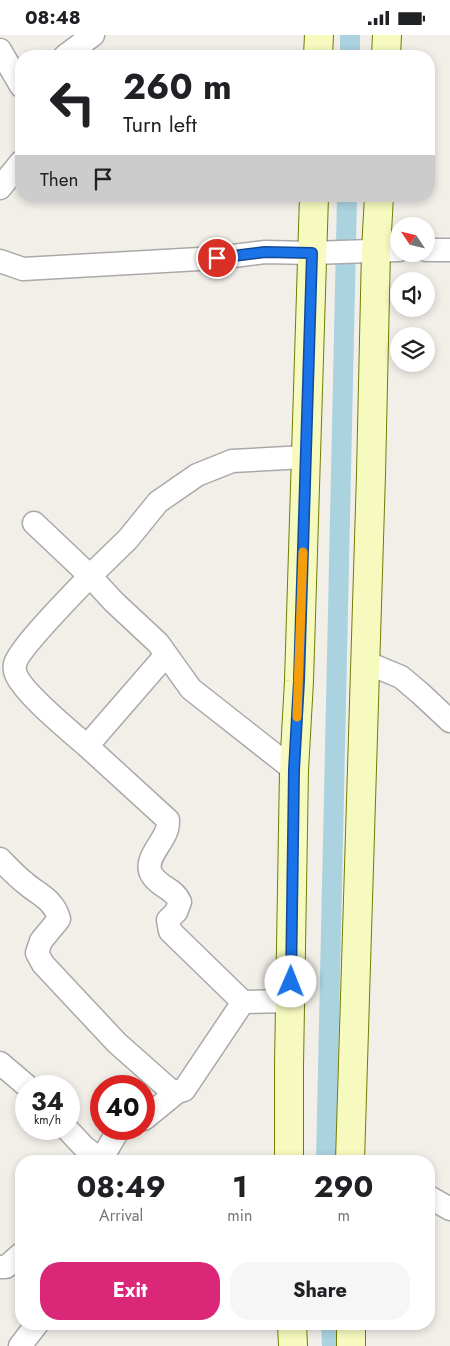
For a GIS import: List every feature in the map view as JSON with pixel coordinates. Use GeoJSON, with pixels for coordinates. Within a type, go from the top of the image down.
{"type":"FeatureCollection","features":[{"type":"Feature","properties":{"kind":"street"},"geometry":{"type":"LineString","coordinates":[[73,50],[93,35]]}},
{"type":"Feature","properties":{"kind":"street"},"geometry":{"type":"LineString","coordinates":[[318,50],[319,35]]}},
{"type":"Feature","properties":{"kind":"street"},"geometry":{"type":"LineString","coordinates":[[386,50],[387,35]]}},
{"type":"Feature","properties":{"kind":"street"},"geometry":{"type":"LineString","coordinates":[[0,50],[15,76]]}},
{"type":"Feature","properties":{"kind":"street"},"geometry":{"type":"LineString","coordinates":[[0,188],[15,170]]}},
{"type":"Feature","properties":{"kind":"street"},"geometry":{"type":"LineString","coordinates":[[288,1155],[294,770],[299,681],[305,457],[314,253],[314,202]]}},
{"type":"Feature","properties":{"kind":"street"},"geometry":{"type":"LineString","coordinates":[[350,1155],[365,662],[381,250],[379,202]]}},
{"type":"Feature","properties":{"kind":"street"},"geometry":{"type":"LineString","coordinates":[[0,261],[23,269],[217,258],[265,252],[314,253],[381,250]]}},
{"type":"Feature","properties":{"kind":"street"},"geometry":{"type":"LineString","coordinates":[[435,250],[450,250]]}},
{"type":"Feature","properties":{"kind":"street"},"geometry":{"type":"LineString","coordinates":[[290,1001],[243,1002],[170,931],[168,921],[180,902],[176,894],[155,880],[149,871],[150,861],[168,830],[168,820],[62,725],[20,683],[15,673],[15,663],[24,648],[90,576],[128,539],[158,502],[197,475],[232,461],[305,457]]}},
{"type":"Feature","properties":{"kind":"street"},"geometry":{"type":"LineString","coordinates":[[34,523],[158,643],[191,689],[294,770]]}},
{"type":"Feature","properties":{"kind":"street"},"geometry":{"type":"LineString","coordinates":[[87,746],[166,655]]}},
{"type":"Feature","properties":{"kind":"street"},"geometry":{"type":"LineString","coordinates":[[365,662],[401,677],[450,721]]}},
{"type":"Feature","properties":{"kind":"street"},"geometry":{"type":"LineString","coordinates":[[0,859],[25,883],[46,898],[57,909],[59,919],[41,941],[37,953],[43,963],[118,1043],[169,1089],[177,1092]]}},
{"type":"Feature","properties":{"kind":"street"},"geometry":{"type":"LineString","coordinates":[[155,1110],[177,1092],[184,1090],[243,1002]]}},
{"type":"Feature","properties":{"kind":"street"},"geometry":{"type":"LineString","coordinates":[[0,1063],[15,1076]]}},
{"type":"Feature","properties":{"kind":"street"},"geometry":{"type":"LineString","coordinates":[[77,1140],[94,1155]]}},
{"type":"Feature","properties":{"kind":"street"},"geometry":{"type":"LineString","coordinates":[[105,1155],[113,1140]]}},
{"type":"Feature","properties":{"kind":"street"},"geometry":{"type":"LineString","coordinates":[[435,1200],[450,1209]]}},
{"type":"Feature","properties":{"kind":"street"},"geometry":{"type":"LineString","coordinates":[[0,1267],[6,1267],[15,1259]]}},
{"type":"Feature","properties":{"kind":"street"},"geometry":{"type":"LineString","coordinates":[[20,1346],[32,1330]]}},
{"type":"Feature","properties":{"kind":"street"},"geometry":{"type":"LineString","coordinates":[[292,1330],[293,1346]]}},
{"type":"Feature","properties":{"kind":"street"},"geometry":{"type":"LineString","coordinates":[[351,1330],[351,1346]]}},
{"type":"Feature","properties":{"kind":"waterway"},"geometry":{"type":"LineString","coordinates":[[350,35],[350,50]]}},
{"type":"Feature","properties":{"kind":"waterway"},"geometry":{"type":"LineString","coordinates":[[326,1155],[347,202]]}},
{"type":"Feature","properties":{"kind":"waterway"},"geometry":{"type":"LineString","coordinates":[[331,1330],[332,1346]]}},
{"type":"Feature","properties":{"kind":"slow traffic"},"geometry":{"type":"LineString","coordinates":[[297,717],[303,552]]}},
{"type":"Feature","properties":{"kind":"route"},"geometry":{"type":"LineString","coordinates":[[217,258],[265,252],[312,253],[299,681],[294,770],[291,982]]}}]}
